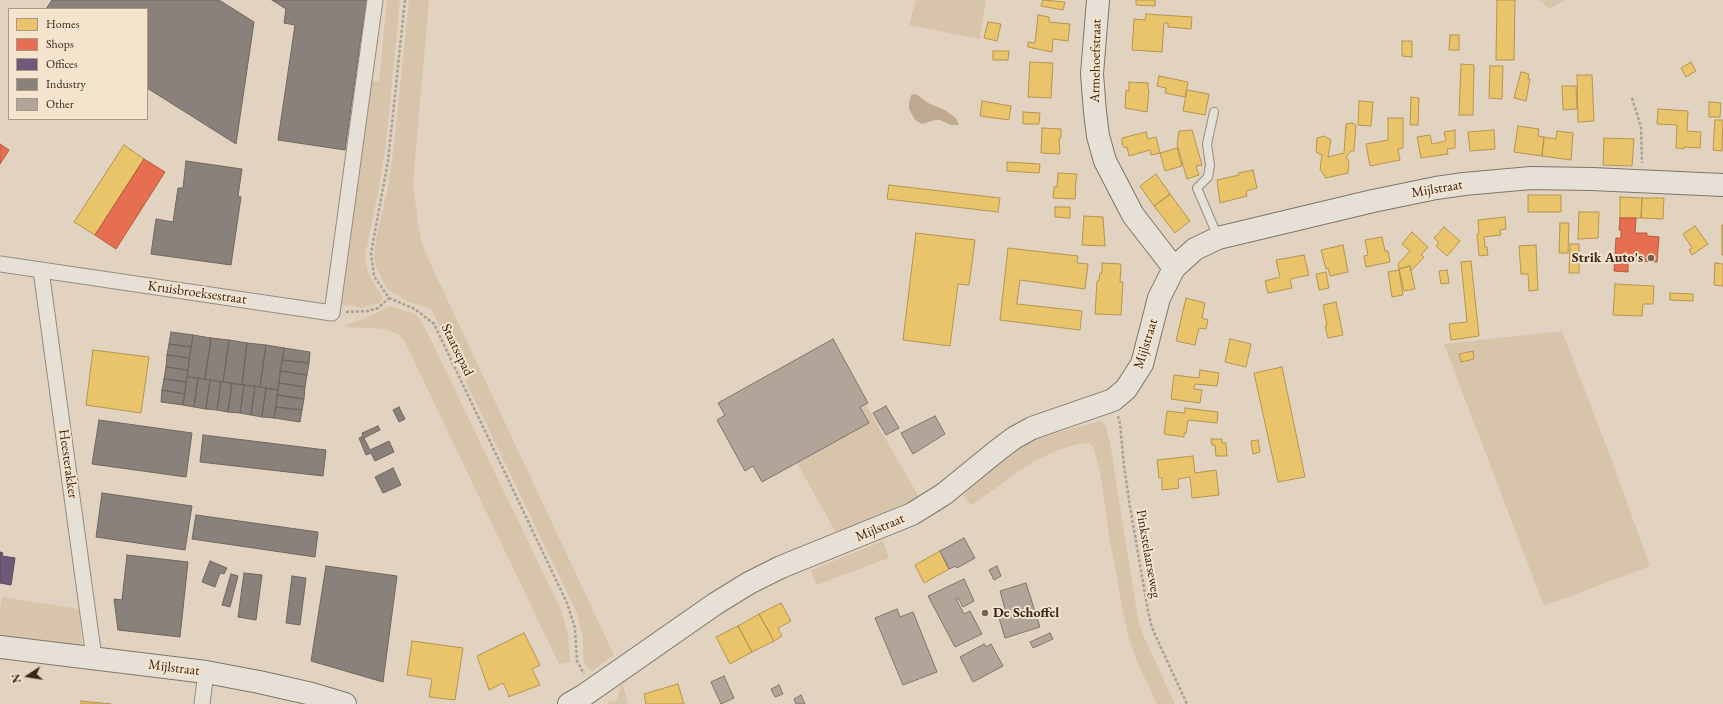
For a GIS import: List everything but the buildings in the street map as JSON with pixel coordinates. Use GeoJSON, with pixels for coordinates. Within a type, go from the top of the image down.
{"type":"FeatureCollection","features":[{"type":"Feature","properties":{"kind":"street"},"geometry":{"type":"LineString","coordinates":[[332,313],[375,0]]}},
{"type":"Feature","properties":{"kind":"street","name":"Armehoefstraat"},"geometry":{"type":"LineString","coordinates":[[1098,0],[1092,74],[1094,112],[1105,161],[1133,215],[1174,268]]}},
{"type":"Feature","properties":{"kind":"street","name":"Mijlstraat"},"geometry":{"type":"LineString","coordinates":[[569,704],[749,583],[781,567],[912,514],[944,494],[1014,438],[1032,428],[1114,400],[1126,389],[1142,364],[1159,298],[1174,268],[1195,249],[1218,238],[1365,203],[1457,185],[1531,178],[1592,179],[1723,185]]}},
{"type":"Feature","properties":{"kind":"street","name":"Kruisbroeksestraat"},"geometry":{"type":"LineString","coordinates":[[0,264],[332,313]]}},
{"type":"Feature","properties":{"kind":"street","name":"Heesterakker"},"geometry":{"type":"LineString","coordinates":[[41,270],[94,658]]}},
{"type":"Feature","properties":{"kind":"street","name":"Mijlstraat"},"geometry":{"type":"LineString","coordinates":[[0,647],[206,672],[312,694],[345,704]]}},
{"type":"Feature","properties":{"kind":"street"},"geometry":{"type":"LineString","coordinates":[[202,704],[206,672]]}},
{"type":"Feature","properties":{"kind":"lane"},"geometry":{"type":"LineString","coordinates":[[1214,112],[1207,144],[1210,165],[1208,177],[1197,188],[1218,238]]}},
{"type":"Feature","properties":{"kind":"path"},"geometry":{"type":"LineString","coordinates":[[332,313],[368,312],[378,308],[389,298],[374,276],[371,253],[388,161],[405,0]]}},
{"type":"Feature","properties":{"kind":"path"},"geometry":{"type":"LineString","coordinates":[[1632,98],[1641,127],[1642,165],[1640,182]]}},
{"type":"Feature","properties":{"kind":"path","name":"Staatsepad"},"geometry":{"type":"LineString","coordinates":[[389,298],[415,309],[434,324],[567,603],[575,628],[577,660],[582,672],[595,687]]}},
{"type":"Feature","properties":{"kind":"path","name":"Pinkstelaarseweg"},"geometry":{"type":"LineString","coordinates":[[1114,400],[1120,424],[1130,507],[1149,616],[1152,628],[1187,704]]}},
{"type":"Feature","properties":{"kind":"shaded area"},"geometry":{"type":"Polygon","coordinates":[[[387,0],[400,0],[386,143],[380,182],[365,256],[367,269],[373,283],[383,296],[380,303],[361,308],[352,305],[342,305],[368,80],[379,82],[387,0]]]}},
{"type":"Feature","properties":{"kind":"shaded area"},"geometry":{"type":"Polygon","coordinates":[[[409,0],[429,0],[413,183],[422,244],[614,655],[592,671],[587,667],[583,659],[583,638],[577,613],[434,315],[430,308],[408,302],[387,289],[376,267],[374,256],[376,239],[389,183],[409,0]]]}},
{"type":"Feature","properties":{"kind":"shaded area"},"geometry":{"type":"Polygon","coordinates":[[[916,0],[986,0],[980,39],[909,25],[916,0]]]}},
{"type":"Feature","properties":{"kind":"shaded area"},"geometry":{"type":"Polygon","coordinates":[[[1539,0],[1564,0],[1550,9],[1539,0]]]}},
{"type":"Feature","properties":{"kind":"shaded area"},"geometry":{"type":"Polygon","coordinates":[[[916,94],[928,103],[945,110],[956,118],[959,125],[951,125],[940,120],[922,124],[915,120],[909,109],[909,103],[911,95],[916,94]]]}},
{"type":"Feature","properties":{"kind":"shaded area"},"geometry":{"type":"Polygon","coordinates":[[[391,306],[414,313],[419,318],[427,332],[561,610],[568,635],[570,662],[559,664],[404,340],[398,334],[386,329],[345,327],[345,325],[361,320],[391,306]]]}},
{"type":"Feature","properties":{"kind":"shaded area"},"geometry":{"type":"Polygon","coordinates":[[[1562,331],[1612,461],[1650,566],[1544,606],[1444,344],[1562,331]]]}},
{"type":"Feature","properties":{"kind":"shaded area"},"geometry":{"type":"Polygon","coordinates":[[[866,405],[919,497],[836,533],[789,448],[866,405]]]}},
{"type":"Feature","properties":{"kind":"shaded area"},"geometry":{"type":"Polygon","coordinates":[[[1099,421],[1105,424],[1110,443],[1138,619],[1144,637],[1175,704],[1157,704],[1135,657],[1127,632],[1109,536],[1101,477],[1094,448],[1091,444],[1078,444],[1058,450],[1034,461],[973,504],[970,504],[963,495],[1016,449],[1031,440],[1099,421]]]}},
{"type":"Feature","properties":{"kind":"shaded area"},"geometry":{"type":"Polygon","coordinates":[[[883,541],[889,558],[816,585],[811,570],[883,541]]]}},
{"type":"Feature","properties":{"kind":"shaded area"},"geometry":{"type":"Polygon","coordinates":[[[2,597],[79,609],[82,643],[79,647],[0,640],[0,609],[2,597]]]}},
{"type":"Feature","properties":{"kind":"shaded area"},"geometry":{"type":"Polygon","coordinates":[[[622,682],[628,704],[609,704],[608,702],[617,701],[622,682]]]}},
{"type":"Feature","properties":{"kind":"place","name":"Strik Auto's"},"geometry":{"type":"Point","coordinates":[1651,258]}},
{"type":"Feature","properties":{"kind":"place","name":"De Schoffel"},"geometry":{"type":"Point","coordinates":[985,613]}}]}
